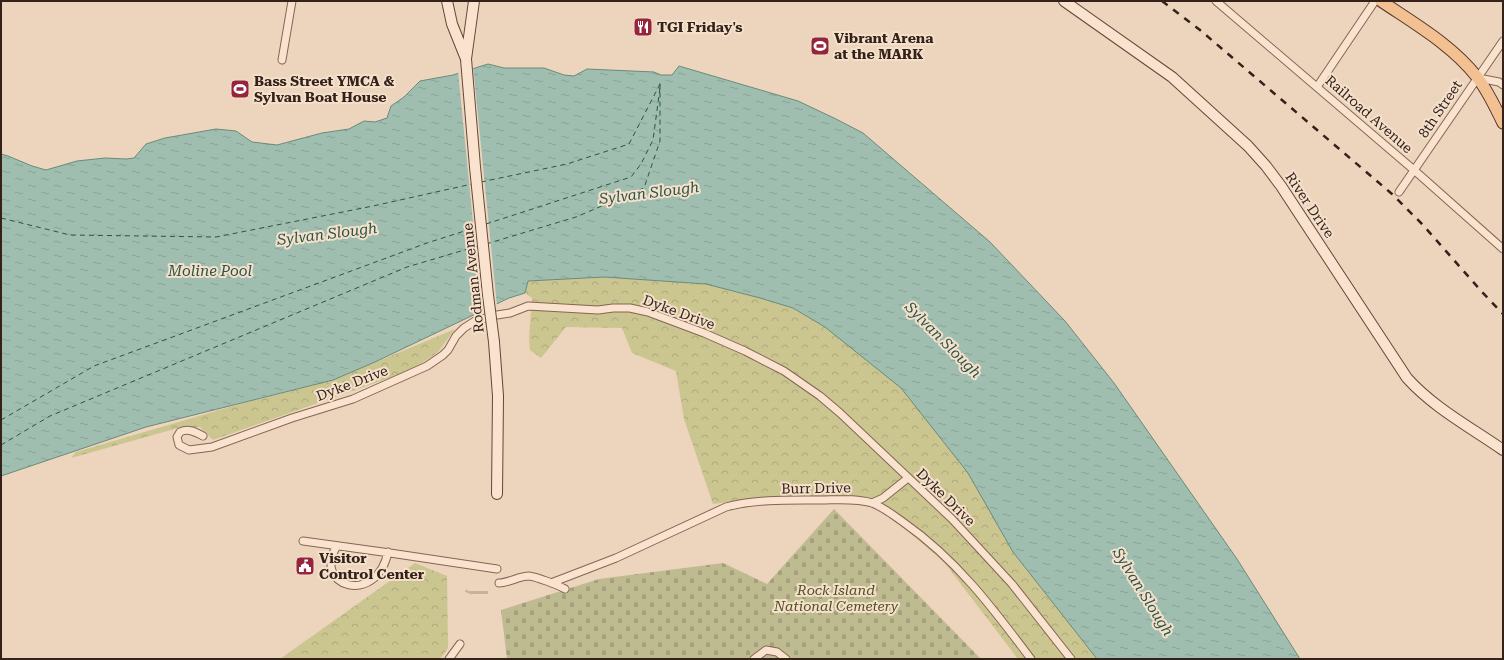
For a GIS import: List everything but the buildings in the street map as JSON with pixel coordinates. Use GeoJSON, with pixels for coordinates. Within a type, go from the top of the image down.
{"type":"FeatureCollection","features":[{"type":"Feature","properties":{"kind":"main road"},"geometry":{"type":"LineString","coordinates":[[447,1],[452,24],[466,59]]}},
{"type":"Feature","properties":{"kind":"main road"},"geometry":{"type":"LineString","coordinates":[[466,59],[474,1]]}},
{"type":"Feature","properties":{"kind":"main road","name":"River Drive"},"geometry":{"type":"LineString","coordinates":[[1064,1],[1172,77],[1248,146],[1281,186],[1407,378],[1433,403],[1502,447]]}},
{"type":"Feature","properties":{"kind":"main road"},"geometry":{"type":"LineString","coordinates":[[1382,1],[1445,44],[1466,63],[1490,96],[1503,123]]}},
{"type":"Feature","properties":{"kind":"main road","name":"Rodman Avenue"},"geometry":{"type":"LineString","coordinates":[[466,59],[477,189],[494,342],[498,396],[497,494]]}},
{"type":"Feature","properties":{"kind":"street"},"geometry":{"type":"LineString","coordinates":[[282,60],[292,1]]}},
{"type":"Feature","properties":{"kind":"street"},"geometry":{"type":"LineString","coordinates":[[1317,87],[1375,1]]}},
{"type":"Feature","properties":{"kind":"street","name":"Railroad Avenue"},"geometry":{"type":"LineString","coordinates":[[1217,2],[1414,170],[1503,249]]}},
{"type":"Feature","properties":{"kind":"street","name":"8th Street"},"geometry":{"type":"LineString","coordinates":[[1399,192],[1503,41]]}},
{"type":"Feature","properties":{"kind":"street"},"geometry":{"type":"LineString","coordinates":[[1478,78],[1499,82],[1503,85]]}},
{"type":"Feature","properties":{"kind":"street","name":"Dyke Drive"},"geometry":{"type":"LineString","coordinates":[[203,436],[191,430],[184,430],[180,432],[177,437],[179,445],[189,450],[212,446],[292,418],[353,399],[432,363],[448,350],[456,336],[464,328],[475,321],[510,313],[528,306],[598,310],[630,308],[648,312],[704,333],[745,351],[784,371],[820,396],[952,519],[1012,584],[1071,659]]}},
{"type":"Feature","properties":{"kind":"street"},"geometry":{"type":"LineString","coordinates":[[872,503],[882,498],[908,478]]}},
{"type":"Feature","properties":{"kind":"street","name":"Burr Drive"},"geometry":{"type":"LineString","coordinates":[[551,583],[616,558],[715,511],[733,505],[802,500],[847,500],[872,503],[890,512],[920,533],[952,562],[992,606],[1031,659]]}},
{"type":"Feature","properties":{"kind":"street"},"geometry":{"type":"LineString","coordinates":[[303,541],[388,552],[497,569]]}},
{"type":"Feature","properties":{"kind":"street"},"geometry":{"type":"LineString","coordinates":[[337,546],[333,552],[330,564],[332,570],[340,580],[351,586],[366,584],[372,580],[382,567],[388,552]]}},
{"type":"Feature","properties":{"kind":"street"},"geometry":{"type":"LineString","coordinates":[[498,583],[506,583],[529,576],[565,589]]}},
{"type":"Feature","properties":{"kind":"street"},"geometry":{"type":"LineString","coordinates":[[449,659],[460,644]]}},
{"type":"Feature","properties":{"kind":"street"},"geometry":{"type":"LineString","coordinates":[[754,659],[766,650],[777,652],[786,659]]}},
{"type":"Feature","properties":{"kind":"green space"},"geometry":{"type":"Polygon","coordinates":[[[604,277],[706,284],[793,308],[825,327],[863,356],[901,388],[968,473],[1013,552],[1097,659],[1018,659],[944,562],[870,499],[760,498],[713,504],[684,419],[676,371],[632,353],[622,328],[566,327],[541,358],[530,350],[529,338],[532,298],[525,293],[528,281],[604,277]]]}},
{"type":"Feature","properties":{"kind":"green space"},"geometry":{"type":"Polygon","coordinates":[[[455,329],[438,352],[412,370],[213,440],[200,427],[178,428],[71,458],[76,452],[240,404],[333,380],[455,329]]]}},
{"type":"Feature","properties":{"kind":"green space","name":"Rock Island National Cemetery"},"geometry":{"type":"Polygon","coordinates":[[[834,509],[981,659],[507,659],[501,610],[599,579],[723,563],[767,584],[834,509]]]}},
{"type":"Feature","properties":{"kind":"green space"},"geometry":{"type":"Polygon","coordinates":[[[415,563],[447,576],[448,648],[440,659],[280,659],[415,563]]]}},
{"type":"Feature","properties":{"kind":"water","name":"Moline Pool"},"geometry":{"type":"Polygon","coordinates":[[[488,64],[504,68],[544,68],[564,75],[574,76],[587,69],[654,72],[661,75],[672,75],[679,66],[798,101],[863,133],[990,242],[1065,321],[1114,383],[1237,559],[1300,659],[1097,659],[1013,552],[968,473],[901,388],[825,327],[793,308],[706,284],[604,277],[528,281],[525,293],[509,298],[375,362],[333,380],[146,427],[1,476],[1,154],[46,170],[77,161],[105,158],[134,158],[146,144],[165,138],[216,129],[236,131],[252,142],[277,145],[322,133],[349,129],[364,121],[375,122],[387,118],[391,106],[404,97],[420,81],[453,75],[488,64]]]}},
{"type":"Feature","properties":{"kind":"pier"},"geometry":{"type":"Polygon","coordinates":[[[473,66],[497,306],[482,313],[458,71],[473,66]]]}},
{"type":"Feature","properties":{"kind":"ferry route"},"geometry":{"type":"LineString","coordinates":[[486,244],[576,217],[644,188],[660,141],[660,83]]}},
{"type":"Feature","properties":{"kind":"ferry route"},"geometry":{"type":"LineString","coordinates":[[481,182],[567,164],[629,144],[660,84]]}},
{"type":"Feature","properties":{"kind":"ferry route"},"geometry":{"type":"LineString","coordinates":[[486,224],[631,177],[641,164],[653,140],[660,88]]}},
{"type":"Feature","properties":{"kind":"ferry route"},"geometry":{"type":"LineString","coordinates":[[1,218],[70,235],[216,237],[373,206],[472,184]]}},
{"type":"Feature","properties":{"kind":"ferry route"},"geometry":{"type":"LineString","coordinates":[[1,420],[94,366],[427,243],[477,227]]}},
{"type":"Feature","properties":{"kind":"ferry route"},"geometry":{"type":"LineString","coordinates":[[1,445],[50,416],[407,267],[478,246]]}},
{"type":"Feature","properties":{"kind":"railway"},"geometry":{"type":"LineString","coordinates":[[1162,1],[1200,30],[1392,194],[1422,224],[1503,314]]}},
{"type":"Feature","properties":{"kind":"place","name":"TGI Friday's"},"geometry":{"type":"Point","coordinates":[643,27]}},
{"type":"Feature","properties":{"kind":"place","name":"Vibrant Arena at the MARK"},"geometry":{"type":"Point","coordinates":[820,46]}},
{"type":"Feature","properties":{"kind":"place","name":"Bass Street YMCA & Sylvan Boat House"},"geometry":{"type":"Point","coordinates":[240,89]}},
{"type":"Feature","properties":{"kind":"place","name":"Visitor Control Center"},"geometry":{"type":"Point","coordinates":[305,566]}},
{"type":"Feature","properties":{"kind":"water label","name":"Sylvan Slough"},"geometry":{"type":"Point","coordinates":[649,193]}},
{"type":"Feature","properties":{"kind":"water label","name":"Sylvan Slough"},"geometry":{"type":"Point","coordinates":[327,234]}},
{"type":"Feature","properties":{"kind":"water label","name":"Sylvan Slough"},"geometry":{"type":"Point","coordinates":[943,340]}},
{"type":"Feature","properties":{"kind":"water label","name":"Sylvan Slough"},"geometry":{"type":"Point","coordinates":[1143,592]}}]}
